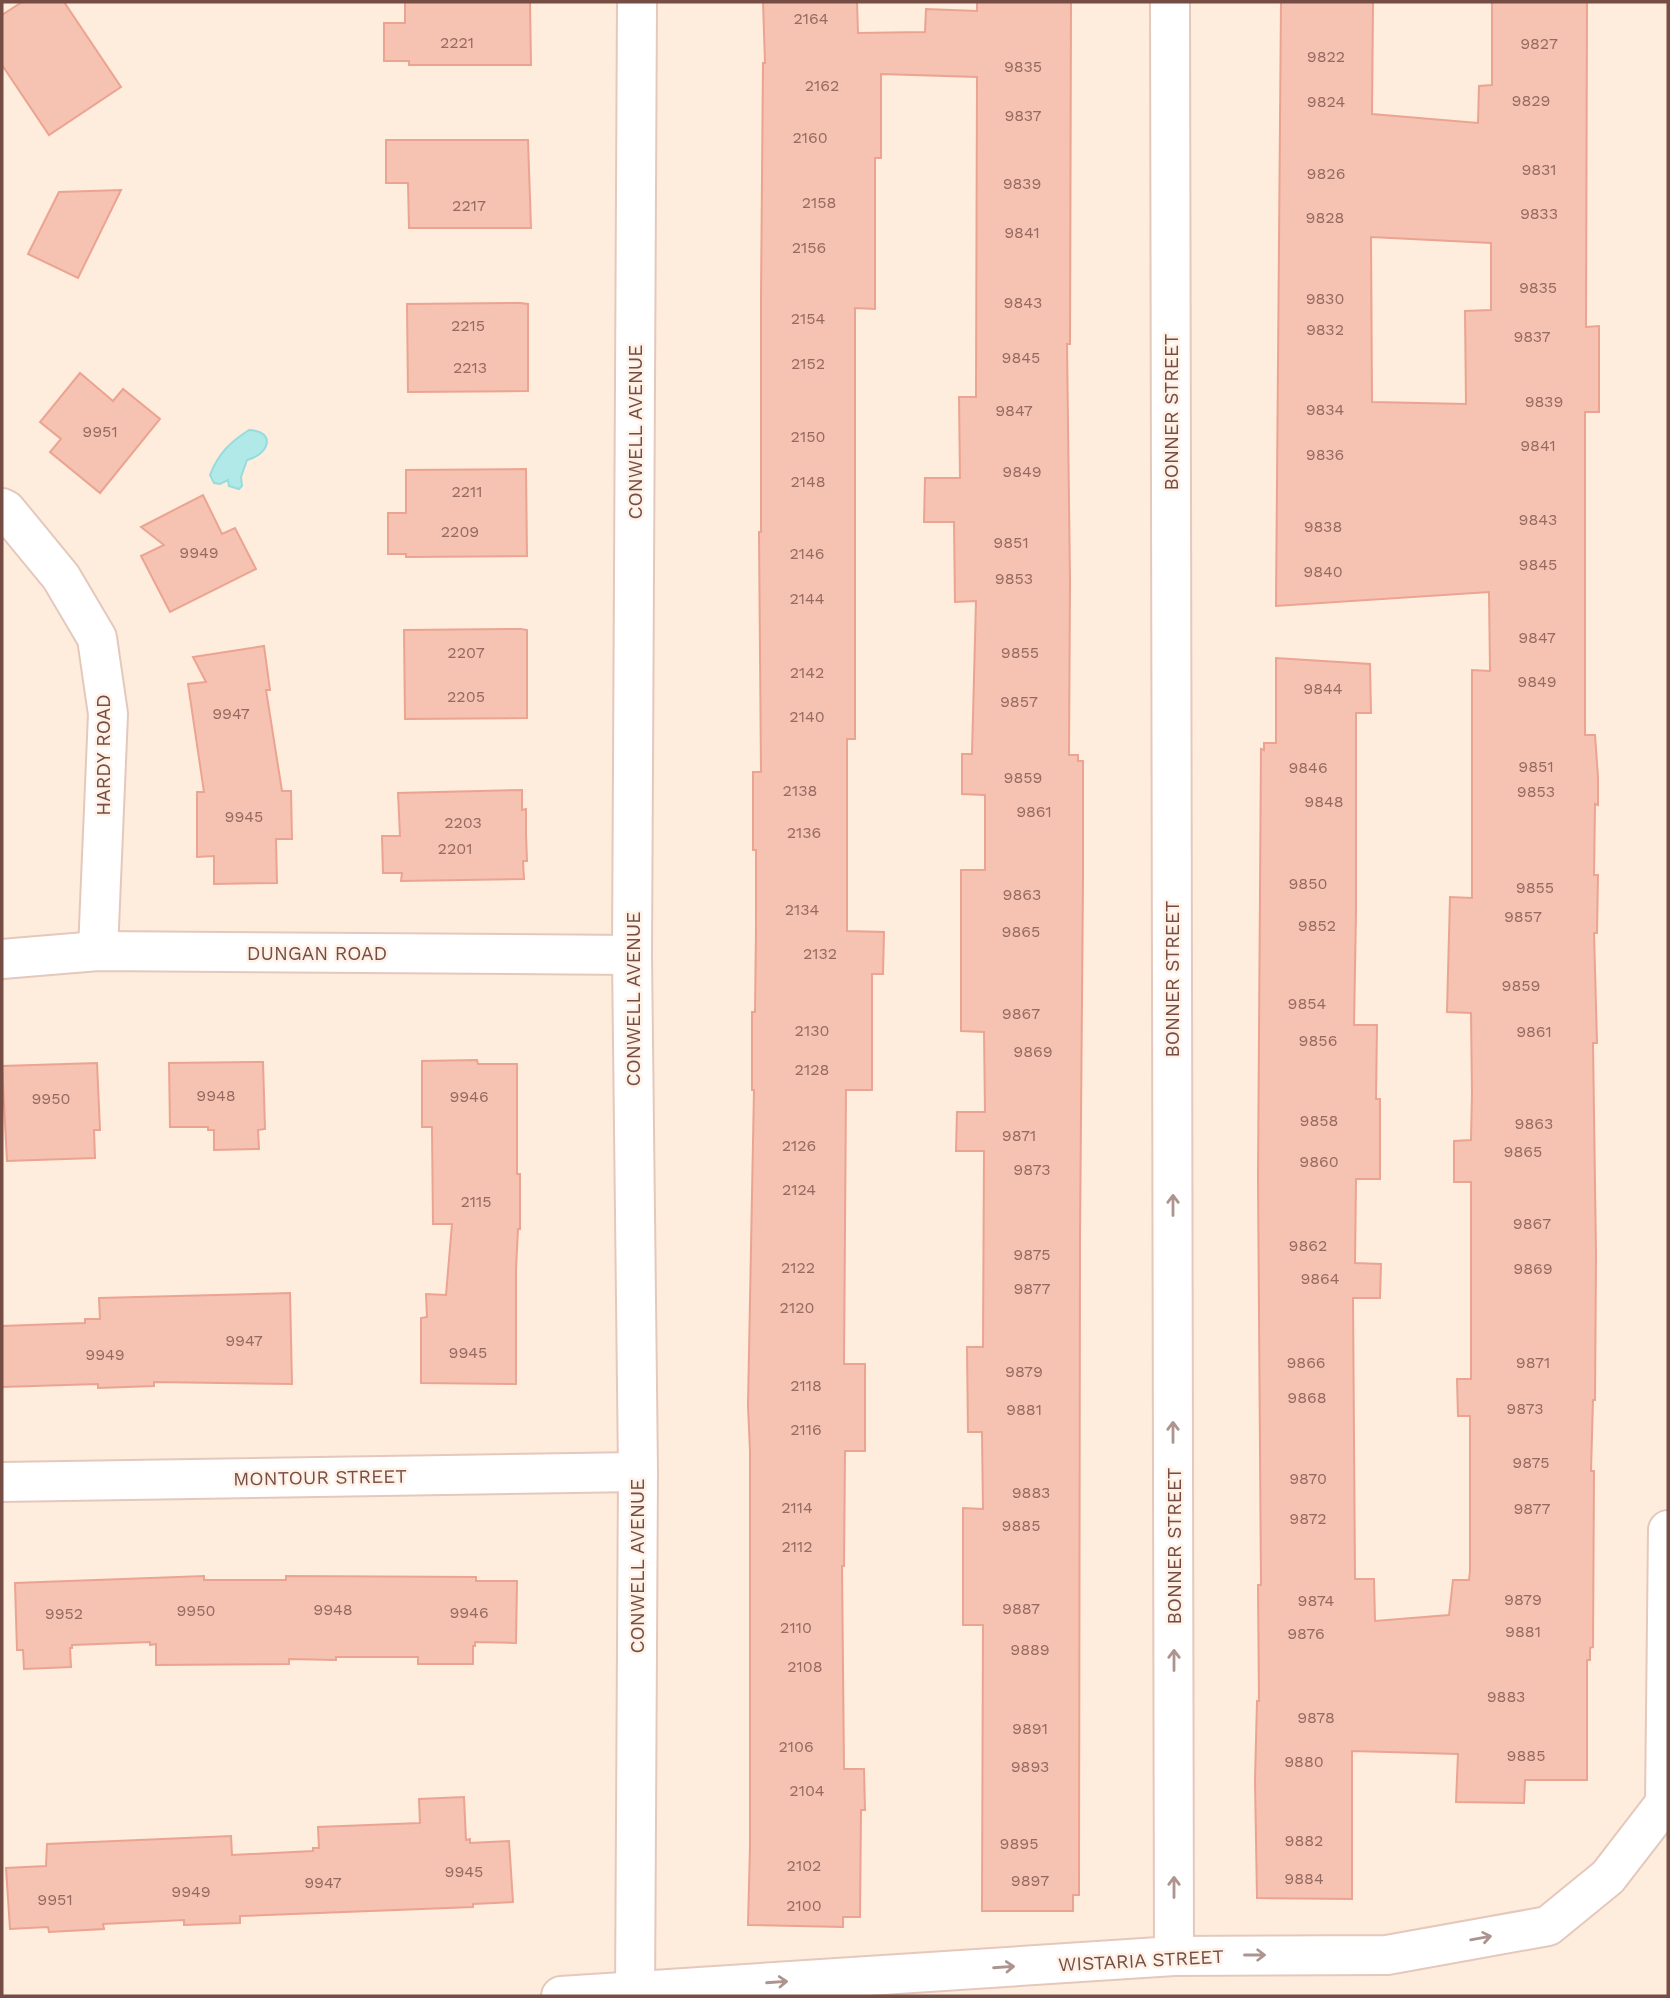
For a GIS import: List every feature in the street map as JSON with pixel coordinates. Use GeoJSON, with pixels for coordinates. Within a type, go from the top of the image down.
{"type":"FeatureCollection","features":[{"type":"Feature","properties":{"kind":"street","name":"CONWELL AVENUE"},"geometry":{"type":"LineString","coordinates":[[635,1994],[638,1472],[632,955],[636,2]]}},
{"type":"Feature","properties":{"kind":"street","name":"BONNER STREET"},"geometry":{"type":"LineString","coordinates":[[1170,2],[1174,1956]]}},
{"type":"Feature","properties":{"kind":"street","name":"HARDY ROAD"},"geometry":{"type":"LineString","coordinates":[[2,508],[61,577],[97,638],[108,713],[98,951]]}},
{"type":"Feature","properties":{"kind":"street","name":"DUNGAN ROAD"},"geometry":{"type":"LineString","coordinates":[[2,960],[98,951],[632,955]]}},
{"type":"Feature","properties":{"kind":"street","name":"MONTOUR STREET"},"geometry":{"type":"LineString","coordinates":[[2,1482],[638,1472]]}},
{"type":"Feature","properties":{"kind":"street","name":"WISTARIA STREET"},"geometry":{"type":"LineString","coordinates":[[561,1996],[635,1994],[1174,1956],[1387,1955],[1548,1926],[1608,1877],[1665,1803],[1668,1530]]}},
{"type":"Feature","properties":{"kind":"water"},"geometry":{"type":"Polygon","coordinates":[[[249,430],[263,434],[267,443],[261,453],[247,460],[241,477],[242,486],[239,489],[229,486],[228,480],[220,484],[214,483],[210,475],[217,461],[230,444],[249,430]]]}},
{"type":"Feature","properties":{"kind":"building"},"geometry":{"type":"Polygon","coordinates":[[[22,2],[64,2],[121,87],[49,135],[2,65],[2,15],[22,2]]]}},
{"type":"Feature","properties":{"kind":"building"},"geometry":{"type":"Polygon","coordinates":[[[405,2],[530,2],[531,65],[409,65],[409,61],[384,61],[384,23],[405,23],[405,2]]]}},
{"type":"Feature","properties":{"kind":"building"},"geometry":{"type":"Polygon","coordinates":[[[763,2],[857,2],[858,33],[925,32],[926,9],[977,11],[977,2],[1071,2],[1070,344],[1067,344],[1069,755],[1078,755],[1078,761],[1083,761],[1079,1895],[1073,1895],[1073,1911],[982,1911],[983,1625],[963,1625],[963,1508],[983,1509],[982,1432],[968,1432],[967,1347],[983,1347],[984,1151],[956,1151],[957,1112],[985,1112],[984,1032],[961,1031],[961,870],[985,870],[985,795],[962,794],[962,754],[972,754],[976,601],[955,602],[954,522],[924,522],[925,478],[960,478],[959,397],[976,397],[977,77],[881,74],[881,158],[875,158],[875,309],[855,308],[855,739],[847,739],[847,931],[884,932],[883,974],[872,974],[872,1090],[846,1090],[844,1364],[865,1364],[865,1451],[845,1451],[842,1566],[844,1769],[864,1769],[865,1810],[861,1810],[860,1917],[843,1917],[843,1927],[748,1925],[748,1406],[754,1090],[752,1012],[755,1012],[756,930],[753,772],[761,772],[759,532],[765,63],[763,2]]]}},
{"type":"Feature","properties":{"kind":"building"},"geometry":{"type":"Polygon","coordinates":[[[1281,2],[1373,2],[1372,114],[1478,123],[1479,86],[1492,85],[1492,2],[1587,2],[1586,327],[1599,326],[1599,412],[1585,412],[1585,735],[1595,735],[1598,777],[1594,875],[1598,875],[1597,933],[1594,933],[1597,1043],[1593,1043],[1596,1255],[1595,1400],[1591,1471],[1594,1471],[1593,1647],[1590,1648],[1590,1660],[1587,1660],[1587,1780],[1525,1780],[1524,1803],[1456,1802],[1458,1754],[1352,1751],[1352,1899],[1257,1898],[1255,1781],[1259,1701],[1258,1585],[1261,1585],[1258,1178],[1261,749],[1264,750],[1264,743],[1276,743],[1276,658],[1370,664],[1371,713],[1356,713],[1354,1025],[1377,1025],[1376,1099],[1380,1099],[1380,1179],[1356,1179],[1355,1263],[1381,1264],[1380,1298],[1353,1298],[1355,1579],[1374,1579],[1375,1621],[1449,1615],[1453,1580],[1469,1580],[1470,1571],[1470,1416],[1458,1416],[1457,1379],[1471,1379],[1471,1182],[1454,1182],[1454,1141],[1471,1140],[1472,1094],[1471,1013],[1447,1012],[1450,897],[1472,898],[1472,670],[1490,671],[1489,592],[1276,606],[1281,2]],[[1371,237],[1372,402],[1466,404],[1465,311],[1491,310],[1491,243],[1371,237]]]}},
{"type":"Feature","properties":{"kind":"building"},"geometry":{"type":"Polygon","coordinates":[[[386,140],[528,140],[531,228],[409,228],[408,183],[386,183],[386,140]]]}},
{"type":"Feature","properties":{"kind":"building"},"geometry":{"type":"Polygon","coordinates":[[[121,190],[78,278],[28,254],[59,192],[121,190]]]}},
{"type":"Feature","properties":{"kind":"building"},"geometry":{"type":"Polygon","coordinates":[[[407,304],[528,304],[528,391],[408,392],[407,304]]]}},
{"type":"Feature","properties":{"kind":"building"},"geometry":{"type":"Polygon","coordinates":[[[80,373],[113,401],[123,389],[160,419],[100,493],[50,452],[61,439],[40,422],[80,373]]]}},
{"type":"Feature","properties":{"kind":"building"},"geometry":{"type":"Polygon","coordinates":[[[526,469],[527,556],[406,557],[406,554],[388,554],[388,513],[406,513],[406,470],[526,469]]]}},
{"type":"Feature","properties":{"kind":"building"},"geometry":{"type":"Polygon","coordinates":[[[203,495],[222,534],[235,528],[256,569],[170,612],[141,556],[164,545],[141,527],[203,495]]]}},
{"type":"Feature","properties":{"kind":"building"},"geometry":{"type":"Polygon","coordinates":[[[404,630],[527,630],[527,718],[405,719],[404,630]]]}},
{"type":"Feature","properties":{"kind":"building"},"geometry":{"type":"Polygon","coordinates":[[[264,646],[270,690],[266,690],[282,791],[291,791],[292,839],[276,839],[277,883],[214,884],[214,856],[197,857],[197,792],[204,792],[188,684],[206,682],[193,657],[264,646]]]}},
{"type":"Feature","properties":{"kind":"building"},"geometry":{"type":"Polygon","coordinates":[[[522,790],[522,810],[526,809],[527,861],[523,861],[524,879],[401,881],[402,873],[383,873],[382,836],[400,836],[398,793],[522,790]]]}},
{"type":"Feature","properties":{"kind":"building"},"geometry":{"type":"Polygon","coordinates":[[[477,1060],[478,1064],[517,1064],[520,1229],[516,1269],[516,1384],[421,1383],[421,1318],[427,1317],[426,1294],[446,1295],[452,1224],[433,1224],[432,1127],[422,1127],[422,1061],[477,1060]]]}},
{"type":"Feature","properties":{"kind":"building"},"geometry":{"type":"Polygon","coordinates":[[[263,1062],[265,1129],[258,1130],[259,1149],[214,1150],[214,1130],[208,1130],[208,1127],[170,1127],[169,1063],[263,1062]]]}},
{"type":"Feature","properties":{"kind":"building"},"geometry":{"type":"Polygon","coordinates":[[[97,1063],[100,1130],[94,1130],[95,1158],[7,1161],[2,1066],[97,1063]]]}},
{"type":"Feature","properties":{"kind":"building"},"geometry":{"type":"Polygon","coordinates":[[[290,1293],[292,1384],[154,1382],[154,1386],[98,1388],[98,1384],[2,1387],[2,1326],[85,1323],[85,1319],[100,1319],[99,1298],[290,1293]]]}},
{"type":"Feature","properties":{"kind":"building"},"geometry":{"type":"Polygon","coordinates":[[[204,1576],[204,1580],[286,1580],[286,1576],[476,1577],[476,1581],[517,1581],[516,1643],[475,1642],[473,1664],[418,1664],[418,1657],[336,1657],[336,1660],[289,1659],[289,1664],[156,1665],[156,1644],[150,1645],[150,1642],[72,1645],[71,1667],[24,1669],[23,1650],[17,1650],[15,1583],[204,1576]]]}},
{"type":"Feature","properties":{"kind":"building"},"geometry":{"type":"Polygon","coordinates":[[[464,1797],[466,1840],[470,1839],[470,1843],[509,1841],[513,1902],[473,1904],[473,1907],[240,1916],[240,1923],[184,1925],[184,1920],[103,1924],[104,1929],[49,1932],[48,1927],[10,1929],[6,1868],[46,1866],[47,1844],[231,1836],[232,1855],[313,1851],[313,1848],[319,1848],[318,1827],[420,1823],[419,1799],[464,1797]]]}}]}
